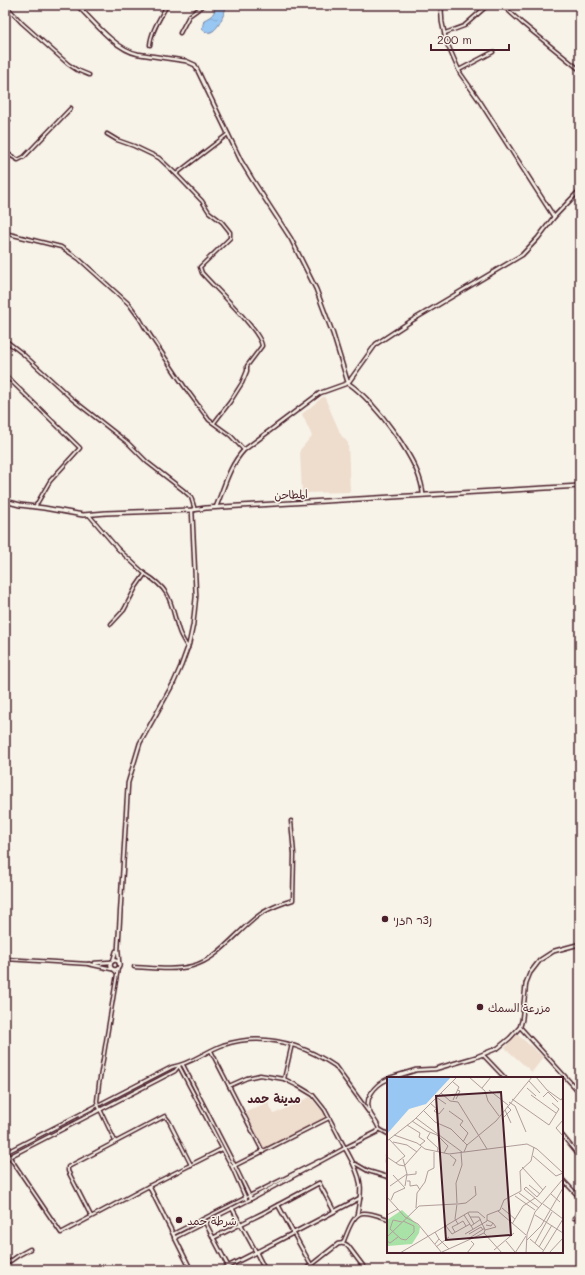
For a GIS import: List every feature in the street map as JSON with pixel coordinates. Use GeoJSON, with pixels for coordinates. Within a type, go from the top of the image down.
{"type":"FeatureCollection","features":[{"type":"Feature","properties":{"kind":"main road","name":"المطاحن"},"geometry":{"type":"LineString","coordinates":[[5,501],[20,505],[89,515],[580,486]]}},
{"type":"Feature","properties":{"kind":"street"},"geometry":{"type":"LineString","coordinates":[[77,5],[98,26],[130,53],[186,61],[195,64],[228,134],[252,179],[291,239],[313,282],[322,302],[348,383],[356,388],[366,399],[402,443],[419,476],[423,487],[423,495]]}},
{"type":"Feature","properties":{"kind":"street"},"geometry":{"type":"LineString","coordinates":[[150,45],[150,39],[167,5]]}},
{"type":"Feature","properties":{"kind":"street"},"geometry":{"type":"LineString","coordinates":[[180,33],[189,16],[204,5]]}},
{"type":"Feature","properties":{"kind":"street"},"geometry":{"type":"LineString","coordinates":[[441,5],[442,22],[446,41],[459,70],[554,217]]}},
{"type":"Feature","properties":{"kind":"street"},"geometry":{"type":"LineString","coordinates":[[444,33],[464,26],[488,5]]}},
{"type":"Feature","properties":{"kind":"street"},"geometry":{"type":"LineString","coordinates":[[502,5],[580,70]]}},
{"type":"Feature","properties":{"kind":"street"},"geometry":{"type":"LineString","coordinates":[[7,7],[68,64],[89,75]]}},
{"type":"Feature","properties":{"kind":"street"},"geometry":{"type":"LineString","coordinates":[[459,70],[493,52]]}},
{"type":"Feature","properties":{"kind":"street"},"geometry":{"type":"LineString","coordinates":[[5,152],[18,160],[24,157],[71,108]]}},
{"type":"Feature","properties":{"kind":"street"},"geometry":{"type":"LineString","coordinates":[[5,118],[9,121],[5,125]]}},
{"type":"Feature","properties":{"kind":"street"},"geometry":{"type":"LineString","coordinates":[[108,134],[117,140],[134,146],[158,158],[176,174],[202,201],[209,212],[222,222],[230,232],[230,238],[200,267],[202,273],[231,303],[262,341],[262,346],[247,366],[247,371],[242,383],[214,423]]}},
{"type":"Feature","properties":{"kind":"street"},"geometry":{"type":"LineString","coordinates":[[176,174],[228,134]]}},
{"type":"Feature","properties":{"kind":"street"},"geometry":{"type":"LineString","coordinates":[[216,507],[228,476],[244,450],[320,393],[348,383],[376,344],[411,321],[522,255],[538,238],[554,217],[580,190]]}},
{"type":"Feature","properties":{"kind":"street"},"geometry":{"type":"LineString","coordinates":[[5,233],[61,247],[79,259],[129,304],[184,386],[209,420],[231,436],[244,450]]}},
{"type":"Feature","properties":{"kind":"street"},"geometry":{"type":"LineString","coordinates":[[5,340],[23,354],[72,399],[128,443],[147,462],[191,497],[193,510],[196,596],[193,625],[188,648],[174,682],[140,743],[128,783],[118,949],[119,964],[97,1101],[115,1141]]}},
{"type":"Feature","properties":{"kind":"street"},"geometry":{"type":"LineString","coordinates":[[5,375],[80,448],[50,481],[35,507]]}},
{"type":"Feature","properties":{"kind":"street"},"geometry":{"type":"LineString","coordinates":[[89,515],[118,549],[145,574],[156,580],[167,593],[179,632],[188,648]]}},
{"type":"Feature","properties":{"kind":"street"},"geometry":{"type":"LineString","coordinates":[[111,624],[124,610],[136,587],[145,574]]}},
{"type":"Feature","properties":{"kind":"street"},"geometry":{"type":"LineString","coordinates":[[134,967],[170,969],[193,966],[216,954],[262,913],[293,900],[294,854],[292,821]]}},
{"type":"Feature","properties":{"kind":"street"},"geometry":{"type":"LineString","coordinates":[[392,1077],[416,1070],[435,1069],[482,1055],[504,1043],[520,1027],[526,983],[530,973],[540,960],[554,951],[580,944]]}},
{"type":"Feature","properties":{"kind":"street"},"geometry":{"type":"LineString","coordinates":[[118,949],[113,962],[110,965],[118,973]]}},
{"type":"Feature","properties":{"kind":"street"},"geometry":{"type":"LineString","coordinates":[[5,959],[89,964],[116,961],[119,964]]}},
{"type":"Feature","properties":{"kind":"street"},"geometry":{"type":"LineString","coordinates":[[89,964],[113,969],[118,968]]}},
{"type":"Feature","properties":{"kind":"street"},"geometry":{"type":"LineString","coordinates":[[520,1027],[580,1093]]}},
{"type":"Feature","properties":{"kind":"street"},"geometry":{"type":"LineString","coordinates":[[5,1153],[172,1067],[183,1065],[211,1050],[224,1045],[241,1041],[268,1040],[292,1044],[305,1048],[335,1066],[370,1114],[379,1129],[387,1133]]}},
{"type":"Feature","properties":{"kind":"street"},"geometry":{"type":"LineString","coordinates":[[284,1080],[292,1044]]}},
{"type":"Feature","properties":{"kind":"street"},"geometry":{"type":"LineString","coordinates":[[211,1050],[263,1152]]}},
{"type":"Feature","properties":{"kind":"street"},"geometry":{"type":"LineString","coordinates":[[482,1055],[504,1077]]}},
{"type":"Feature","properties":{"kind":"street"},"geometry":{"type":"LineString","coordinates":[[183,1065],[251,1199]]}},
{"type":"Feature","properties":{"kind":"street"},"geometry":{"type":"LineString","coordinates":[[5,1159],[175,1071],[179,1066]]}},
{"type":"Feature","properties":{"kind":"street"},"geometry":{"type":"LineString","coordinates":[[179,1066],[232,1167],[247,1201]]}},
{"type":"Feature","properties":{"kind":"street"},"geometry":{"type":"LineString","coordinates":[[229,1086],[247,1078],[260,1075],[284,1080],[313,1095],[326,1110],[354,1164],[360,1182],[360,1198],[357,1215],[343,1243]]}},
{"type":"Feature","properties":{"kind":"street"},"geometry":{"type":"LineString","coordinates":[[370,1114],[368,1105],[371,1094],[374,1089],[387,1079]]}},
{"type":"Feature","properties":{"kind":"street"},"geometry":{"type":"LineString","coordinates":[[91,1216],[68,1171],[68,1167],[115,1141],[165,1116],[191,1165]]}},
{"type":"Feature","properties":{"kind":"street"},"geometry":{"type":"LineString","coordinates":[[232,1167],[329,1118]]}},
{"type":"Feature","properties":{"kind":"street"},"geometry":{"type":"LineString","coordinates":[[173,1236],[377,1132],[379,1129]]}},
{"type":"Feature","properties":{"kind":"street"},"geometry":{"type":"LineString","coordinates":[[563,1136],[580,1157]]}},
{"type":"Feature","properties":{"kind":"street"},"geometry":{"type":"LineString","coordinates":[[173,1236],[251,1199],[345,1148]]}},
{"type":"Feature","properties":{"kind":"street"},"geometry":{"type":"LineString","coordinates":[[10,1156],[61,1233],[222,1149]]}},
{"type":"Feature","properties":{"kind":"street"},"geometry":{"type":"LineString","coordinates":[[354,1164],[368,1171],[387,1177]]}},
{"type":"Feature","properties":{"kind":"street"},"geometry":{"type":"LineString","coordinates":[[563,1180],[580,1198]]}},
{"type":"Feature","properties":{"kind":"street"},"geometry":{"type":"LineString","coordinates":[[213,1238],[319,1184],[334,1211]]}},
{"type":"Feature","properties":{"kind":"street"},"geometry":{"type":"LineString","coordinates":[[149,1186],[191,1270]]}},
{"type":"Feature","properties":{"kind":"street"},"geometry":{"type":"LineString","coordinates":[[221,1270],[360,1198]]}},
{"type":"Feature","properties":{"kind":"street"},"geometry":{"type":"LineString","coordinates":[[278,1206],[311,1265]]}},
{"type":"Feature","properties":{"kind":"street"},"geometry":{"type":"LineString","coordinates":[[232,1208],[265,1270]]}},
{"type":"Feature","properties":{"kind":"street"},"geometry":{"type":"LineString","coordinates":[[357,1215],[364,1212],[387,1219]]}},
{"type":"Feature","properties":{"kind":"street"},"geometry":{"type":"LineString","coordinates":[[574,1218],[580,1213]]}},
{"type":"Feature","properties":{"kind":"street"},"geometry":{"type":"LineString","coordinates":[[205,1222],[228,1266]]}},
{"type":"Feature","properties":{"kind":"street"},"geometry":{"type":"LineString","coordinates":[[305,1270],[338,1244],[345,1243],[366,1270]]}},
{"type":"Feature","properties":{"kind":"street"},"geometry":{"type":"LineString","coordinates":[[5,1265],[30,1249]]}},
{"type":"Feature","properties":{"kind":"shaded area"},"geometry":{"type":"Polygon","coordinates":[[[324,396],[341,435],[348,443],[350,492],[302,493],[300,450],[312,436],[302,414],[324,396]]]}},
{"type":"Feature","properties":{"kind":"shaded area"},"geometry":{"type":"Polygon","coordinates":[[[517,1034],[542,1056],[542,1059],[532,1072],[505,1048],[517,1034]]]}},
{"type":"Feature","properties":{"kind":"shaded area"},"geometry":{"type":"Polygon","coordinates":[[[310,1097],[325,1114],[325,1118],[264,1150],[246,1112],[268,1102],[274,1114],[310,1097]]]}},
{"type":"Feature","properties":{"kind":"water"},"geometry":{"type":"Polygon","coordinates":[[[215,5],[227,5],[218,25],[211,32],[207,32],[202,29],[204,20],[212,14],[215,5]]]}},
{"type":"Feature","properties":{"kind":"place","name":"נצר חזני"},"geometry":{"type":"Point","coordinates":[385,919]}},
{"type":"Feature","properties":{"kind":"place","name":"مزرعة السمك"},"geometry":{"type":"Point","coordinates":[480,1007]}},
{"type":"Feature","properties":{"kind":"place","name":"شرطة حمد"},"geometry":{"type":"Point","coordinates":[179,1220]}},
{"type":"Feature","properties":{"kind":"district","name":"مدينة حمد"},"geometry":{"type":"Point","coordinates":[274,1098]}}]}
